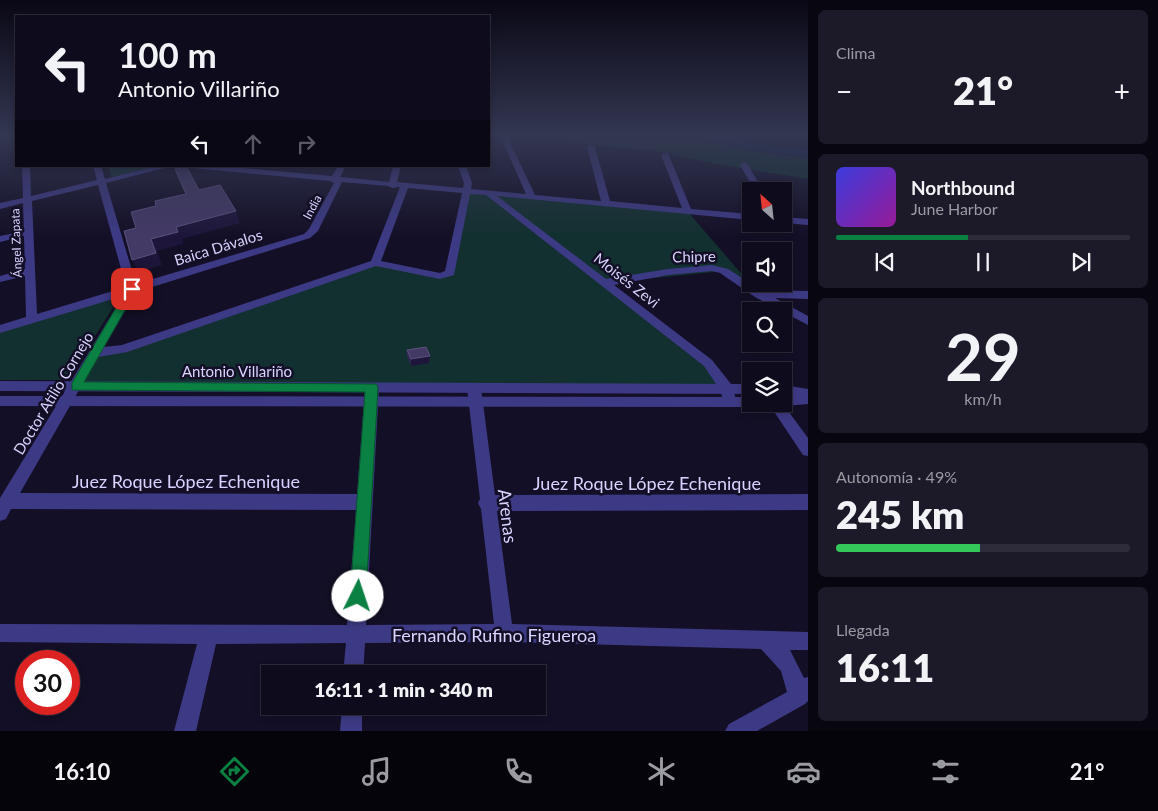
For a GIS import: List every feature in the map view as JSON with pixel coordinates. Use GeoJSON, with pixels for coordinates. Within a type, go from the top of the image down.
{"type":"FeatureCollection","features":[{"type":"Feature","properties":{"kind":"street","name":"Ángel Zapata"},"geometry":{"type":"LineString","coordinates":[[26,169],[27,233],[32,319]]}},
{"type":"Feature","properties":{"kind":"street"},"geometry":{"type":"LineString","coordinates":[[98,169],[132,289]]}},
{"type":"Feature","properties":{"kind":"street"},"geometry":{"type":"LineString","coordinates":[[0,206],[156,169]]}},
{"type":"Feature","properties":{"kind":"street"},"geometry":{"type":"LineString","coordinates":[[234,169],[275,175],[466,193],[742,216]]}},
{"type":"Feature","properties":{"kind":"street"},"geometry":{"type":"LineString","coordinates":[[275,175],[278,169]]}},
{"type":"Feature","properties":{"kind":"street","name":"India"},"geometry":{"type":"LineString","coordinates":[[300,238],[313,231],[341,169]]}},
{"type":"Feature","properties":{"kind":"street"},"geometry":{"type":"LineString","coordinates":[[392,186],[396,169]]}},
{"type":"Feature","properties":{"kind":"street"},"geometry":{"type":"LineString","coordinates":[[95,353],[123,350],[375,263],[440,276],[450,272],[468,184],[463,169]]}},
{"type":"Feature","properties":{"kind":"street"},"geometry":{"type":"LineString","coordinates":[[516,169],[528,198]]}},
{"type":"Feature","properties":{"kind":"street"},"geometry":{"type":"LineString","coordinates":[[597,169],[606,204]]}},
{"type":"Feature","properties":{"kind":"street"},"geometry":{"type":"LineString","coordinates":[[671,169],[688,212]]}},
{"type":"Feature","properties":{"kind":"street"},"geometry":{"type":"LineString","coordinates":[[746,169],[754,182]]}},
{"type":"Feature","properties":{"kind":"street"},"geometry":{"type":"LineString","coordinates":[[375,263],[404,187]]}},
{"type":"Feature","properties":{"kind":"street","name":"Moisés Zevi"},"geometry":{"type":"LineString","coordinates":[[490,195],[708,363],[726,388],[730,402]]}},
{"type":"Feature","properties":{"kind":"street"},"geometry":{"type":"LineString","coordinates":[[513,212],[515,204],[528,198]]}},
{"type":"Feature","properties":{"kind":"street"},"geometry":{"type":"LineString","coordinates":[[792,221],[808,222]]}},
{"type":"Feature","properties":{"kind":"street"},"geometry":{"type":"LineString","coordinates":[[0,240],[27,233]]}},
{"type":"Feature","properties":{"kind":"street","name":"Baica Dávalos"},"geometry":{"type":"LineString","coordinates":[[0,329],[300,238]]}},
{"type":"Feature","properties":{"kind":"street","name":"Chipre"},"geometry":{"type":"LineString","coordinates":[[604,283],[668,272],[712,268],[724,271],[759,294],[808,321]]}},
{"type":"Feature","properties":{"kind":"street"},"geometry":{"type":"LineString","coordinates":[[0,279],[30,271]]}},
{"type":"Feature","properties":{"kind":"street","name":"Doctor Atilio Cornejo"},"geometry":{"type":"LineString","coordinates":[[4,507],[132,289]]}},
{"type":"Feature","properties":{"kind":"street"},"geometry":{"type":"LineString","coordinates":[[759,294],[808,295]]}},
{"type":"Feature","properties":{"kind":"street","name":"Antonio Villariño"},"geometry":{"type":"LineString","coordinates":[[0,386],[76,386],[371,395]]}},
{"type":"Feature","properties":{"kind":"street"},"geometry":{"type":"LineString","coordinates":[[474,395],[742,388]]}},
{"type":"Feature","properties":{"kind":"street"},"geometry":{"type":"LineString","coordinates":[[792,391],[808,394]]}},
{"type":"Feature","properties":{"kind":"street"},"geometry":{"type":"LineString","coordinates":[[354,665],[371,395]]}},
{"type":"Feature","properties":{"kind":"street","name":"Antonio Villariño"},"geometry":{"type":"LineString","coordinates":[[0,401],[66,402],[371,395],[474,395]]}},
{"type":"Feature","properties":{"kind":"street"},"geometry":{"type":"LineString","coordinates":[[474,395],[742,402]]}},
{"type":"Feature","properties":{"kind":"street","name":"Arenas"},"geometry":{"type":"LineString","coordinates":[[474,395],[486,503],[504,633]]}},
{"type":"Feature","properties":{"kind":"street"},"geometry":{"type":"LineString","coordinates":[[792,401],[808,399]]}},
{"type":"Feature","properties":{"kind":"street"},"geometry":{"type":"LineString","coordinates":[[782,412],[808,450]]}},
{"type":"Feature","properties":{"kind":"street","name":"Juez Roque López Echenique"},"geometry":{"type":"LineString","coordinates":[[4,507],[364,502]]}},
{"type":"Feature","properties":{"kind":"street","name":"Juez Roque López Echenique"},"geometry":{"type":"LineString","coordinates":[[486,503],[808,502]]}},
{"type":"Feature","properties":{"kind":"street","name":"Fernando Rufino Figueroa"},"geometry":{"type":"LineString","coordinates":[[0,633],[209,635],[504,633],[808,641]]}},
{"type":"Feature","properties":{"kind":"street"},"geometry":{"type":"LineString","coordinates":[[186,731],[209,635]]}},
{"type":"Feature","properties":{"kind":"street"},"geometry":{"type":"LineString","coordinates":[[736,731],[803,692],[789,663],[777,649],[763,639]]}},
{"type":"Feature","properties":{"kind":"street"},"geometry":{"type":"LineString","coordinates":[[351,731],[352,715]]}},
{"type":"Feature","properties":{"kind":"green space"},"geometry":{"type":"Polygon","coordinates":[[[109,169],[151,169],[112,177],[109,169]]]}},
{"type":"Feature","properties":{"kind":"green space"},"geometry":{"type":"Polygon","coordinates":[[[748,169],[808,169],[808,179],[748,169]]]}},
{"type":"Feature","properties":{"kind":"green space"},"geometry":{"type":"Polygon","coordinates":[[[466,193],[688,212],[742,274],[742,283],[724,271],[605,283],[708,363],[726,388],[76,386],[95,353],[123,349],[375,263],[446,275],[466,193]]]}},
{"type":"Feature","properties":{"kind":"green space"},"geometry":{"type":"Polygon","coordinates":[[[121,295],[67,380],[0,380],[0,332],[121,295]]]}},
{"type":"Feature","properties":{"kind":"building"},"geometry":{"type":"Polygon","coordinates":[[[175,169],[188,169],[199,190],[220,185],[236,211],[176,227],[178,232],[151,239],[156,253],[132,260],[124,231],[136,228],[131,212],[156,206],[155,201],[186,194],[175,169]]]}},
{"type":"Feature","properties":{"kind":"building"},"geometry":{"type":"Polygon","coordinates":[[[426,347],[430,356],[411,359],[407,350],[426,347]]]}},
{"type":"Feature","properties":{"kind":"route"},"geometry":{"type":"LineString","coordinates":[[132,289],[76,386],[372,387],[358,596]]}}]}
